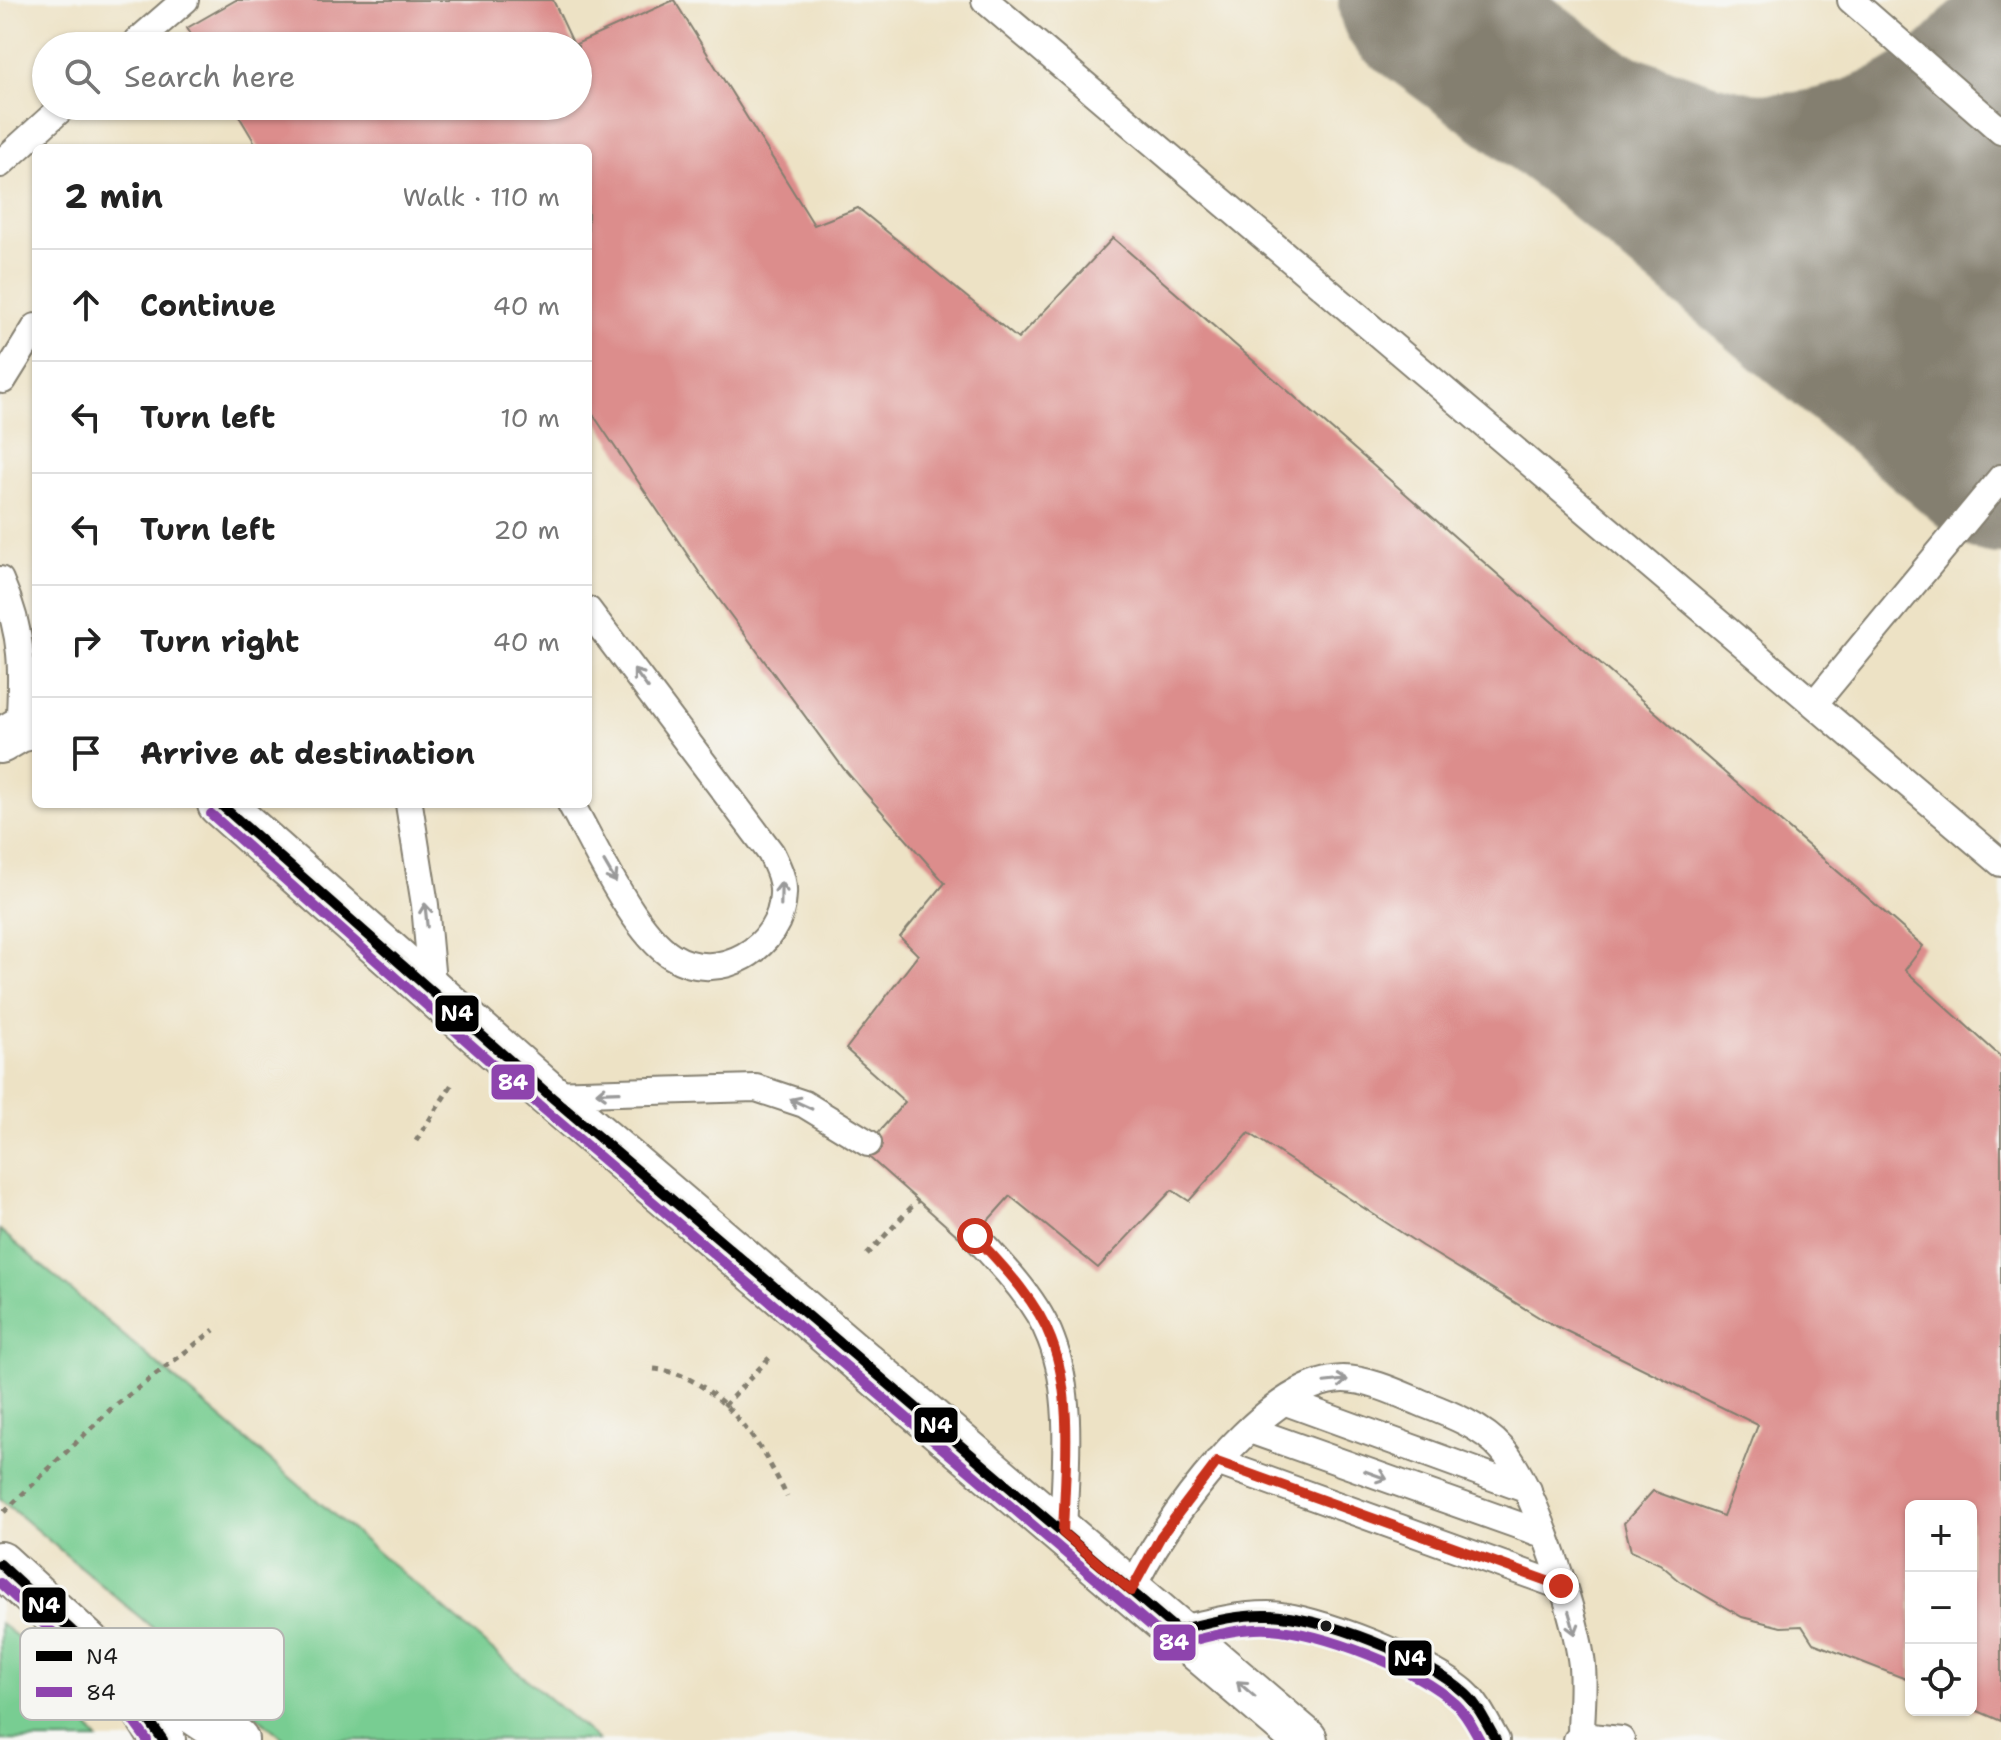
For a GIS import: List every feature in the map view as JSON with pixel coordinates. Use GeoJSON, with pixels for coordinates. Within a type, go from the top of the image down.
{"type":"FeatureCollection","features":[{"type":"Feature","properties":{"kind":"main road"},"geometry":{"type":"LineString","coordinates":[[225,808],[548,1094],[1305,1740]]}},
{"type":"Feature","properties":{"kind":"main road"},"geometry":{"type":"LineString","coordinates":[[0,1564],[70,1628]]}},
{"type":"Feature","properties":{"kind":"main road"},"geometry":{"type":"LineString","coordinates":[[151,1720],[163,1740]]}},
{"type":"Feature","properties":{"kind":"main road"},"geometry":{"type":"LineString","coordinates":[[206,1720],[236,1740]]}},
{"type":"Feature","properties":{"kind":"lane"},"geometry":{"type":"LineString","coordinates":[[148,32],[185,0]]}},
{"type":"Feature","properties":{"kind":"lane"},"geometry":{"type":"LineString","coordinates":[[985,0],[2001,863]]}},
{"type":"Feature","properties":{"kind":"lane"},"geometry":{"type":"LineString","coordinates":[[1851,0],[2001,131]]}},
{"type":"Feature","properties":{"kind":"lane"},"geometry":{"type":"LineString","coordinates":[[0,164],[49,120]]}},
{"type":"Feature","properties":{"kind":"lane"},"geometry":{"type":"LineString","coordinates":[[2,382],[32,333]]}},
{"type":"Feature","properties":{"kind":"lane"},"geometry":{"type":"LineString","coordinates":[[2,382],[32,369]]}},
{"type":"Feature","properties":{"kind":"lane"},"geometry":{"type":"LineString","coordinates":[[1814,704],[2001,478]]}},
{"type":"Feature","properties":{"kind":"lane"},"geometry":{"type":"LineString","coordinates":[[0,580],[12,607],[21,641],[18,733]]}},
{"type":"Feature","properties":{"kind":"lane"},"geometry":{"type":"LineString","coordinates":[[573,808],[644,931],[672,956],[691,965],[713,968],[730,965],[752,951],[769,934],[780,911],[783,893],[771,853],[592,615]]}},
{"type":"Feature","properties":{"kind":"lane"},"geometry":{"type":"LineString","coordinates":[[410,808],[425,905],[433,993]]}},
{"type":"Feature","properties":{"kind":"lane"},"geometry":{"type":"LineString","coordinates":[[548,1094],[721,1088],[768,1090],[804,1104],[868,1143]]}},
{"type":"Feature","properties":{"kind":"lane"},"geometry":{"type":"LineString","coordinates":[[975,1236],[1024,1295],[1052,1339],[1066,1426],[1063,1533]]}},
{"type":"Feature","properties":{"kind":"lane"},"geometry":{"type":"LineString","coordinates":[[1131,1591],[1161,1536],[1217,1462],[1250,1430],[1286,1402],[1326,1381],[1345,1379],[1412,1399],[1476,1429],[1499,1445],[1528,1490],[1561,1586],[1582,1661],[1579,1738],[1621,1740]]}},
{"type":"Feature","properties":{"kind":"lane"},"geometry":{"type":"LineString","coordinates":[[1286,1402],[1528,1490]]}},
{"type":"Feature","properties":{"kind":"lane"},"geometry":{"type":"LineString","coordinates":[[1250,1430],[1543,1534]]}},
{"type":"Feature","properties":{"kind":"lane"},"geometry":{"type":"LineString","coordinates":[[1217,1462],[1561,1586]]}},
{"type":"Feature","properties":{"kind":"lane"},"geometry":{"type":"LineString","coordinates":[[1177,1630],[1234,1617],[1271,1615],[1301,1619],[1419,1663],[1448,1679],[1469,1696],[1496,1740]]}},
{"type":"Feature","properties":{"kind":"path"},"geometry":{"type":"LineString","coordinates":[[416,1141],[483,1036]]}},
{"type":"Feature","properties":{"kind":"path"},"geometry":{"type":"LineString","coordinates":[[867,1255],[918,1200]]}},
{"type":"Feature","properties":{"kind":"path"},"geometry":{"type":"LineString","coordinates":[[7,1509],[112,1408],[214,1330]]}},
{"type":"Feature","properties":{"kind":"path"},"geometry":{"type":"LineString","coordinates":[[724,1406],[773,1355]]}},
{"type":"Feature","properties":{"kind":"path"},"geometry":{"type":"LineString","coordinates":[[654,1369],[672,1371],[689,1378],[724,1406],[768,1457],[787,1497]]}},
{"type":"Feature","properties":{"kind":"green space"},"geometry":{"type":"Polygon","coordinates":[[[0,1230],[598,1740],[285,1740],[261,1720],[284,1720],[284,1628],[153,1628],[0,1499],[0,1230]]]}},
{"type":"Feature","properties":{"kind":"green space"},"geometry":{"type":"Polygon","coordinates":[[[0,1623],[20,1639],[20,1720],[84,1720],[98,1740],[0,1740],[0,1623]]]}},
{"type":"Feature","properties":{"kind":"building"},"geometry":{"type":"Polygon","coordinates":[[[236,0],[553,0],[568,32],[189,32],[187,28],[236,0]]]}},
{"type":"Feature","properties":{"kind":"building"},"geometry":{"type":"Polygon","coordinates":[[[674,0],[814,225],[858,208],[1018,339],[1113,238],[1923,946],[1905,970],[2001,1057],[2001,1721],[1977,1711],[1977,1500],[1905,1500],[1905,1679],[1813,1643],[1802,1626],[1781,1627],[1742,1617],[1680,1581],[1660,1564],[1631,1551],[1624,1523],[1653,1491],[1723,1516],[1758,1425],[1542,1319],[1422,1246],[1249,1133],[1189,1201],[1172,1190],[1098,1268],[1010,1196],[967,1244],[862,1151],[905,1102],[846,1049],[918,955],[900,937],[945,883],[844,769],[701,575],[592,413],[592,144],[256,144],[241,120],[592,120],[592,37],[674,0]]]}},
{"type":"Feature","properties":{"kind":"taxiway"},"geometry":{"type":"LineString","coordinates":[[1419,0],[1586,123],[2001,473]]}},
{"type":"Feature","properties":{"kind":"taxiway"},"geometry":{"type":"LineString","coordinates":[[1597,127],[1720,169],[1762,174],[1829,168],[1862,159],[1924,130],[1978,90],[2001,66]]}},
{"type":"Feature","properties":{"kind":"taxiway"},"geometry":{"type":"LineString","coordinates":[[1977,94],[1939,193],[1929,269],[1936,343],[1955,399],[2001,472]]}},
{"type":"Feature","properties":{"kind":"transit line","name":"N4"},"geometry":{"type":"LineString","coordinates":[[225,808],[548,1094],[1177,1630]]}},
{"type":"Feature","properties":{"kind":"transit line","name":"84"},"geometry":{"type":"LineString","coordinates":[[211,814],[539,1105],[1169,1641],[1179,1644],[1235,1631],[1270,1629],[1342,1645],[1394,1666],[1439,1691],[1460,1708],[1480,1740]]}},
{"type":"Feature","properties":{"kind":"transit line","name":"N4"},"geometry":{"type":"LineString","coordinates":[[0,1564],[69,1628]]}},
{"type":"Feature","properties":{"kind":"transit line","name":"84"},"geometry":{"type":"LineString","coordinates":[[0,1583],[48,1628]]}},
{"type":"Feature","properties":{"kind":"transit line","name":"N4"},"geometry":{"type":"LineString","coordinates":[[1177,1630],[1233,1617],[1268,1615],[1291,1617],[1344,1631],[1399,1653],[1447,1680],[1471,1699],[1496,1740]]}},
{"type":"Feature","properties":{"kind":"transit line","name":"84"},"geometry":{"type":"LineString","coordinates":[[132,1720],[147,1740]]}},
{"type":"Feature","properties":{"kind":"transit line","name":"N4"},"geometry":{"type":"LineString","coordinates":[[149,1720],[163,1740]]}},
{"type":"Feature","properties":{"kind":"route"},"geometry":{"type":"LineString","coordinates":[[975,1236],[1024,1295],[1052,1339],[1060,1372],[1066,1426],[1063,1533],[1131,1591],[1161,1536],[1217,1462],[1561,1586]]}}]}
